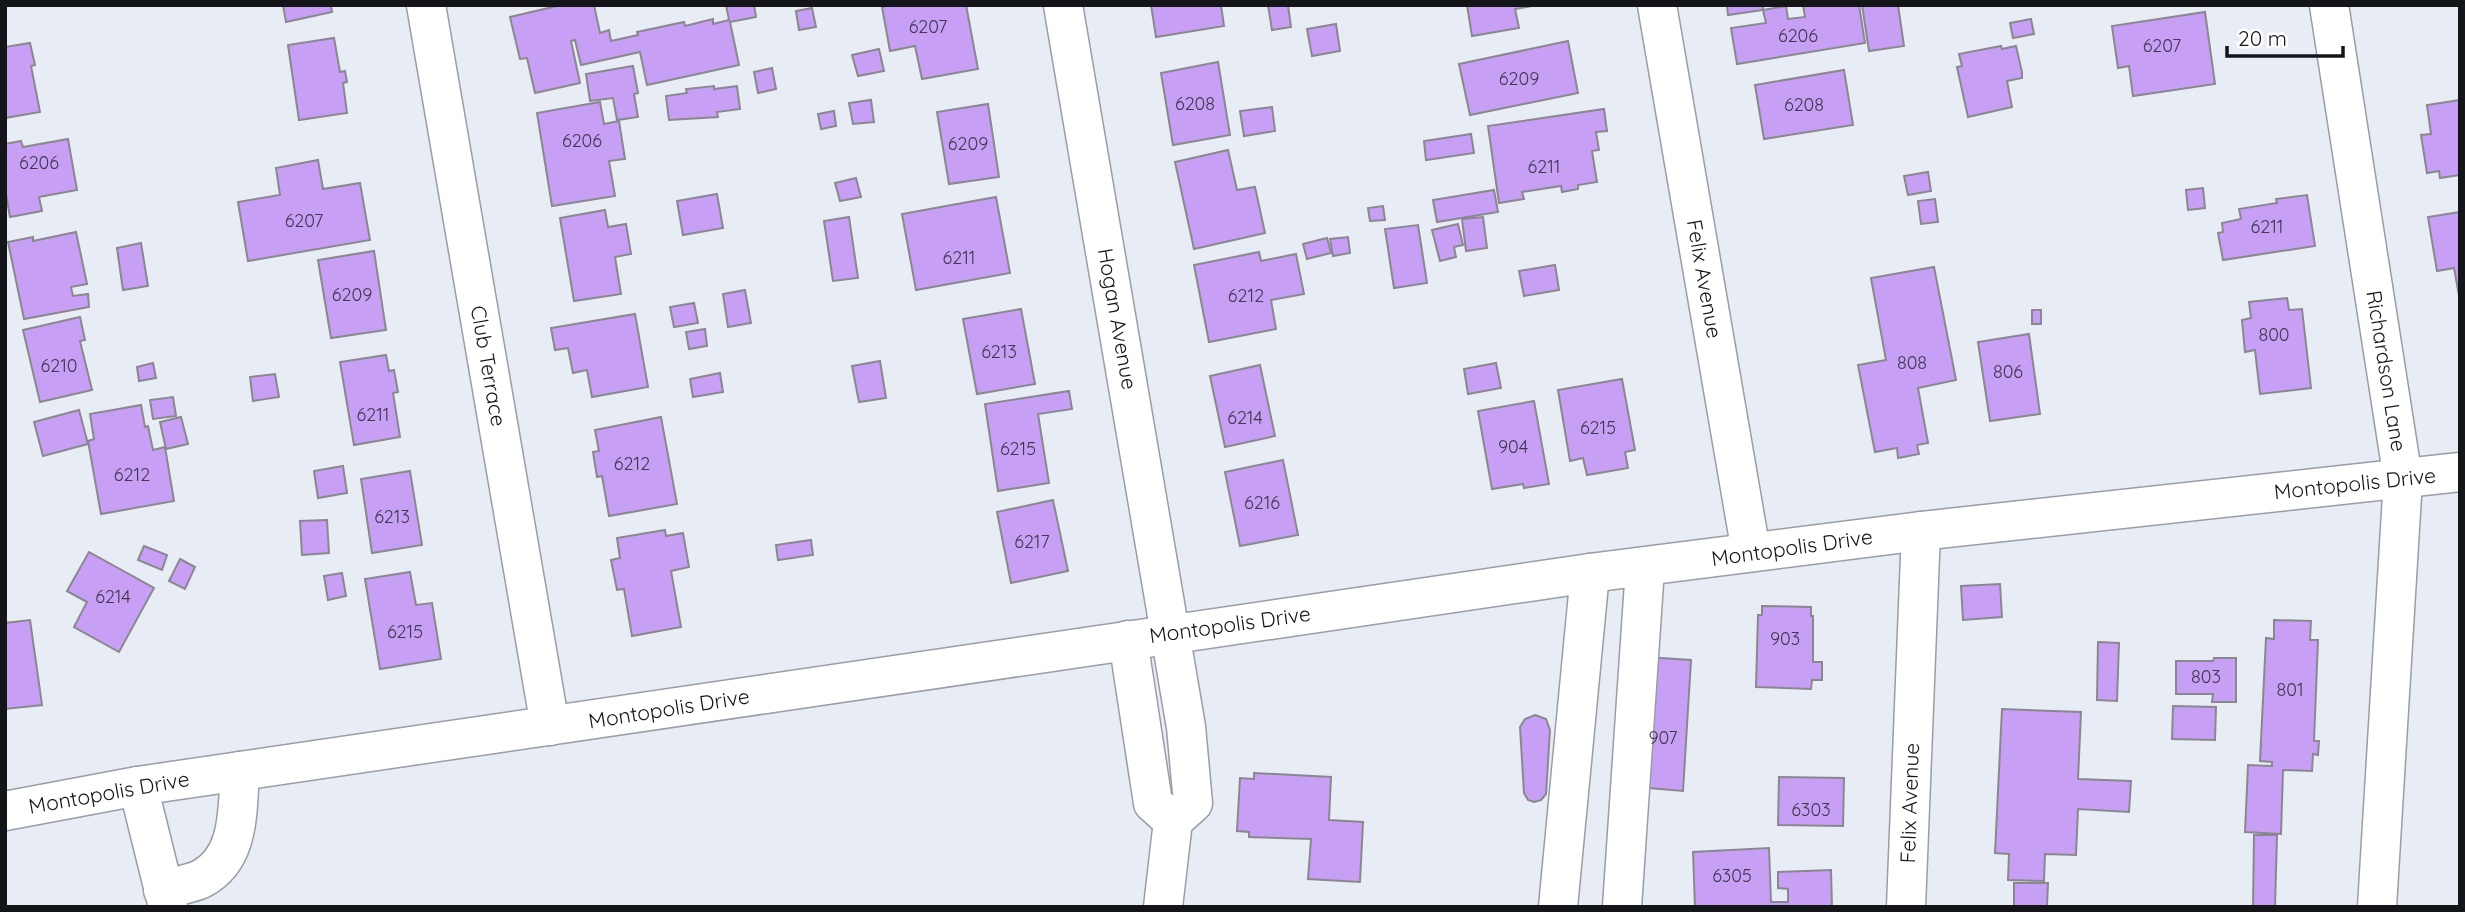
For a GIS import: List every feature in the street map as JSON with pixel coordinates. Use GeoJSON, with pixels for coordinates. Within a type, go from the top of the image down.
{"type":"FeatureCollection","features":[{"type":"Feature","properties":{"kind":"street","name":"Club Terrace"},"geometry":{"type":"LineString","coordinates":[[426,5],[550,726]]}},
{"type":"Feature","properties":{"kind":"street","name":"Hogan Avenue"},"geometry":{"type":"LineString","coordinates":[[1063,5],[1186,727],[1193,803],[1173,821]]}},
{"type":"Feature","properties":{"kind":"street","name":"Felix Avenue"},"geometry":{"type":"LineString","coordinates":[[1657,5],[1751,552]]}},
{"type":"Feature","properties":{"kind":"street","name":"Richardson Lane"},"geometry":{"type":"LineString","coordinates":[[2329,5],[2403,479],[2377,907]]}},
{"type":"Feature","properties":{"kind":"street","name":"Montopolis Drive"},"geometry":{"type":"LineString","coordinates":[[5,811],[138,786],[1590,573],[1921,531],[2460,472]]}},
{"type":"Feature","properties":{"kind":"street","name":"Felix Avenue"},"geometry":{"type":"LineString","coordinates":[[1906,907],[1921,531]]}},
{"type":"Feature","properties":{"kind":"street"},"geometry":{"type":"LineString","coordinates":[[1622,907],[1645,568]]}},
{"type":"Feature","properties":{"kind":"street"},"geometry":{"type":"LineString","coordinates":[[1558,907],[1590,573]]}},
{"type":"Feature","properties":{"kind":"street"},"geometry":{"type":"LineString","coordinates":[[1128,640],[1153,803],[1173,821],[1163,907]]}},
{"type":"Feature","properties":{"kind":"street"},"geometry":{"type":"LineString","coordinates":[[138,786],[165,898],[201,879],[225,858],[232,845],[236,826],[240,771]]}},
{"type":"Feature","properties":{"kind":"building"},"geometry":{"type":"Polygon","coordinates":[[[283,5],[331,5],[332,12],[286,22],[283,5]]]}},
{"type":"Feature","properties":{"kind":"building"},"geometry":{"type":"Polygon","coordinates":[[[561,5],[594,5],[600,33],[609,30],[611,41],[638,35],[637,32],[684,22],[685,26],[713,19],[713,24],[729,20],[726,5],[754,5],[756,17],[730,22],[739,65],[647,85],[640,52],[581,65],[575,40],[571,41],[580,83],[535,93],[527,58],[520,59],[510,17],[561,5]]]}},
{"type":"Feature","properties":{"kind":"building"},"geometry":{"type":"Polygon","coordinates":[[[966,5],[978,69],[922,79],[915,46],[890,51],[882,7],[966,5]]]}},
{"type":"Feature","properties":{"kind":"building"},"geometry":{"type":"Polygon","coordinates":[[[1151,5],[1221,5],[1224,26],[1156,37],[1151,5]]]}},
{"type":"Feature","properties":{"kind":"building"},"geometry":{"type":"Polygon","coordinates":[[[1268,5],[1288,5],[1291,27],[1272,30],[1268,5]]]}},
{"type":"Feature","properties":{"kind":"building"},"geometry":{"type":"Polygon","coordinates":[[[1467,5],[1537,5],[1515,9],[1519,28],[1472,36],[1467,5]]]}},
{"type":"Feature","properties":{"kind":"building"},"geometry":{"type":"Polygon","coordinates":[[[1727,5],[1763,5],[1763,10],[1728,15],[1727,5]]]}},
{"type":"Feature","properties":{"kind":"building"},"geometry":{"type":"Polygon","coordinates":[[[1803,5],[1859,5],[1865,43],[1737,64],[1731,28],[1766,23],[1763,10],[1786,6],[1788,19],[1805,17],[1803,5]]]}},
{"type":"Feature","properties":{"kind":"building"},"geometry":{"type":"Polygon","coordinates":[[[1862,5],[1898,5],[1904,46],[1869,51],[1862,5]]]}},
{"type":"Feature","properties":{"kind":"building"},"geometry":{"type":"Polygon","coordinates":[[[812,8],[816,27],[799,30],[796,11],[812,8]]]}},
{"type":"Feature","properties":{"kind":"building"},"geometry":{"type":"Polygon","coordinates":[[[2205,12],[2215,84],[2133,96],[2129,66],[2118,68],[2112,26],[2205,12]]]}},
{"type":"Feature","properties":{"kind":"building"},"geometry":{"type":"Polygon","coordinates":[[[2031,19],[2034,34],[2013,38],[2010,23],[2031,19]]]}},
{"type":"Feature","properties":{"kind":"building"},"geometry":{"type":"Polygon","coordinates":[[[1336,24],[1340,51],[1312,56],[1307,29],[1336,24]]]}},
{"type":"Feature","properties":{"kind":"building"},"geometry":{"type":"Polygon","coordinates":[[[334,38],[340,72],[345,71],[347,82],[343,83],[347,113],[299,120],[288,45],[334,38]]]}},
{"type":"Feature","properties":{"kind":"building"},"geometry":{"type":"Polygon","coordinates":[[[1568,41],[1578,93],[1470,115],[1459,64],[1568,41]]]}},
{"type":"Feature","properties":{"kind":"building"},"geometry":{"type":"Polygon","coordinates":[[[30,43],[35,65],[31,66],[40,112],[5,118],[5,47],[30,43]]]}},
{"type":"Feature","properties":{"kind":"building"},"geometry":{"type":"Polygon","coordinates":[[[2001,46],[2002,49],[2016,46],[2022,72],[2022,78],[2007,81],[2012,107],[1968,117],[1957,67],[1962,66],[1959,54],[2001,46]]]}},
{"type":"Feature","properties":{"kind":"building"},"geometry":{"type":"Polygon","coordinates":[[[879,49],[884,71],[858,76],[852,55],[879,49]]]}},
{"type":"Feature","properties":{"kind":"building"},"geometry":{"type":"Polygon","coordinates":[[[1218,62],[1230,135],[1173,145],[1161,73],[1218,62]]]}},
{"type":"Feature","properties":{"kind":"building"},"geometry":{"type":"Polygon","coordinates":[[[633,66],[638,93],[634,94],[638,117],[617,120],[613,98],[590,101],[586,74],[633,66]]]}},
{"type":"Feature","properties":{"kind":"building"},"geometry":{"type":"Polygon","coordinates":[[[772,68],[776,89],[758,93],[754,72],[772,68]]]}},
{"type":"Feature","properties":{"kind":"building"},"geometry":{"type":"Polygon","coordinates":[[[1844,70],[1853,125],[1764,139],[1755,85],[1844,70]]]}},
{"type":"Feature","properties":{"kind":"building"},"geometry":{"type":"Polygon","coordinates":[[[714,86],[714,89],[737,86],[740,109],[717,112],[718,117],[669,120],[666,96],[687,93],[686,89],[714,86]]]}},
{"type":"Feature","properties":{"kind":"building"},"geometry":{"type":"Polygon","coordinates":[[[871,100],[874,122],[853,124],[849,103],[871,100]]]}},
{"type":"Feature","properties":{"kind":"building"},"geometry":{"type":"Polygon","coordinates":[[[2460,100],[2460,175],[2440,178],[2439,171],[2427,173],[2421,135],[2431,134],[2427,105],[2460,100]]]}},
{"type":"Feature","properties":{"kind":"building"},"geometry":{"type":"Polygon","coordinates":[[[600,102],[604,124],[619,121],[625,159],[609,161],[615,196],[552,206],[537,113],[600,102]]]}},
{"type":"Feature","properties":{"kind":"building"},"geometry":{"type":"Polygon","coordinates":[[[988,104],[999,177],[949,184],[937,112],[988,104]]]}},
{"type":"Feature","properties":{"kind":"building"},"geometry":{"type":"Polygon","coordinates":[[[1272,107],[1275,131],[1244,136],[1240,111],[1272,107]]]}},
{"type":"Feature","properties":{"kind":"building"},"geometry":{"type":"Polygon","coordinates":[[[1604,109],[1607,131],[1596,132],[1599,150],[1592,151],[1597,182],[1578,185],[1578,189],[1562,192],[1561,186],[1522,192],[1524,199],[1499,203],[1488,126],[1604,109]]]}},
{"type":"Feature","properties":{"kind":"building"},"geometry":{"type":"Polygon","coordinates":[[[834,111],[836,126],[821,129],[818,114],[834,111]]]}},
{"type":"Feature","properties":{"kind":"building"},"geometry":{"type":"Polygon","coordinates":[[[1471,134],[1474,153],[1426,160],[1424,141],[1471,134]]]}},
{"type":"Feature","properties":{"kind":"building"},"geometry":{"type":"Polygon","coordinates":[[[68,139],[77,190],[39,197],[42,211],[10,217],[5,189],[5,144],[21,141],[23,147],[68,139]]]}},
{"type":"Feature","properties":{"kind":"building"},"geometry":{"type":"Polygon","coordinates":[[[1228,150],[1237,190],[1255,187],[1265,233],[1194,249],[1175,162],[1228,150]]]}},
{"type":"Feature","properties":{"kind":"building"},"geometry":{"type":"Polygon","coordinates":[[[318,160],[323,189],[360,183],[370,240],[248,261],[238,202],[280,195],[276,168],[318,160]]]}},
{"type":"Feature","properties":{"kind":"building"},"geometry":{"type":"Polygon","coordinates":[[[1928,172],[1931,191],[1908,195],[1904,176],[1928,172]]]}},
{"type":"Feature","properties":{"kind":"building"},"geometry":{"type":"Polygon","coordinates":[[[856,178],[861,197],[840,201],[835,183],[856,178]]]}},
{"type":"Feature","properties":{"kind":"building"},"geometry":{"type":"Polygon","coordinates":[[[2203,188],[2205,208],[2188,210],[2186,190],[2203,188]]]}},
{"type":"Feature","properties":{"kind":"building"},"geometry":{"type":"Polygon","coordinates":[[[1494,190],[1498,212],[1437,222],[1433,200],[1494,190]]]}},
{"type":"Feature","properties":{"kind":"building"},"geometry":{"type":"Polygon","coordinates":[[[717,194],[723,228],[683,235],[677,201],[717,194]]]}},
{"type":"Feature","properties":{"kind":"building"},"geometry":{"type":"Polygon","coordinates":[[[2307,195],[2315,246],[2223,260],[2218,233],[2223,232],[2222,223],[2241,219],[2239,209],[2277,203],[2276,199],[2307,195]]]}},
{"type":"Feature","properties":{"kind":"building"},"geometry":{"type":"Polygon","coordinates":[[[996,197],[1010,273],[916,290],[902,214],[996,197]]]}},
{"type":"Feature","properties":{"kind":"building"},"geometry":{"type":"Polygon","coordinates":[[[1935,199],[1938,222],[1921,224],[1918,201],[1935,199]]]}},
{"type":"Feature","properties":{"kind":"building"},"geometry":{"type":"Polygon","coordinates":[[[1383,206],[1385,220],[1370,221],[1368,208],[1383,206]]]}},
{"type":"Feature","properties":{"kind":"building"},"geometry":{"type":"Polygon","coordinates":[[[605,210],[608,227],[626,224],[631,254],[615,257],[621,294],[574,301],[560,218],[605,210]]]}},
{"type":"Feature","properties":{"kind":"building"},"geometry":{"type":"Polygon","coordinates":[[[2460,212],[2460,301],[2454,268],[2437,271],[2428,217],[2460,212]]]}},
{"type":"Feature","properties":{"kind":"building"},"geometry":{"type":"Polygon","coordinates":[[[849,217],[858,278],[833,281],[824,221],[849,217]]]}},
{"type":"Feature","properties":{"kind":"building"},"geometry":{"type":"Polygon","coordinates":[[[1483,217],[1487,248],[1466,251],[1462,219],[1483,217]]]}},
{"type":"Feature","properties":{"kind":"building"},"geometry":{"type":"Polygon","coordinates":[[[1458,224],[1463,245],[1454,247],[1456,257],[1440,261],[1432,230],[1458,224]]]}},
{"type":"Feature","properties":{"kind":"building"},"geometry":{"type":"Polygon","coordinates":[[[1418,225],[1427,283],[1394,288],[1385,229],[1418,225]]]}},
{"type":"Feature","properties":{"kind":"building"},"geometry":{"type":"Polygon","coordinates":[[[76,232],[87,284],[71,287],[73,296],[88,294],[89,307],[24,319],[8,242],[33,237],[33,241],[76,232]]]}},
{"type":"Feature","properties":{"kind":"building"},"geometry":{"type":"Polygon","coordinates":[[[1348,237],[1350,253],[1333,256],[1330,239],[1348,237]]]}},
{"type":"Feature","properties":{"kind":"building"},"geometry":{"type":"Polygon","coordinates":[[[1327,238],[1331,253],[1307,259],[1303,244],[1327,238]]]}},
{"type":"Feature","properties":{"kind":"building"},"geometry":{"type":"Polygon","coordinates":[[[141,243],[148,286],[123,290],[117,248],[141,243]]]}},
{"type":"Feature","properties":{"kind":"building"},"geometry":{"type":"Polygon","coordinates":[[[374,251],[386,330],[331,338],[318,260],[374,251]]]}},
{"type":"Feature","properties":{"kind":"building"},"geometry":{"type":"Polygon","coordinates":[[[1259,252],[1261,261],[1296,254],[1304,294],[1271,300],[1276,329],[1209,342],[1194,265],[1259,252]]]}},
{"type":"Feature","properties":{"kind":"building"},"geometry":{"type":"Polygon","coordinates":[[[1555,265],[1559,290],[1524,296],[1519,271],[1555,265]]]}},
{"type":"Feature","properties":{"kind":"building"},"geometry":{"type":"Polygon","coordinates":[[[1934,267],[1956,380],[1918,388],[1928,443],[1917,445],[1919,454],[1898,458],[1897,448],[1875,452],[1858,365],[1886,360],[1871,278],[1934,267]]]}},
{"type":"Feature","properties":{"kind":"building"},"geometry":{"type":"Polygon","coordinates":[[[745,290],[751,323],[728,327],[723,294],[745,290]]]}},
{"type":"Feature","properties":{"kind":"building"},"geometry":{"type":"Polygon","coordinates":[[[2287,298],[2289,310],[2302,309],[2311,388],[2260,394],[2255,350],[2245,352],[2242,320],[2251,318],[2249,302],[2287,298]]]}},
{"type":"Feature","properties":{"kind":"building"},"geometry":{"type":"Polygon","coordinates":[[[694,303],[698,323],[674,327],[670,307],[694,303]]]}},
{"type":"Feature","properties":{"kind":"building"},"geometry":{"type":"Polygon","coordinates":[[[1021,309],[1035,384],[977,394],[963,319],[1021,309]]]}},
{"type":"Feature","properties":{"kind":"building"},"geometry":{"type":"Polygon","coordinates":[[[2032,310],[2041,310],[2041,324],[2032,324],[2032,310]]]}},
{"type":"Feature","properties":{"kind":"building"},"geometry":{"type":"Polygon","coordinates":[[[635,314],[648,387],[592,397],[587,370],[573,373],[568,348],[555,350],[551,328],[635,314]]]}},
{"type":"Feature","properties":{"kind":"building"},"geometry":{"type":"Polygon","coordinates":[[[80,317],[85,340],[80,341],[92,390],[40,402],[23,330],[80,317]]]}},
{"type":"Feature","properties":{"kind":"building"},"geometry":{"type":"Polygon","coordinates":[[[705,329],[707,346],[689,349],[686,332],[705,329]]]}},
{"type":"Feature","properties":{"kind":"building"},"geometry":{"type":"Polygon","coordinates":[[[2029,334],[2040,414],[1990,421],[1978,342],[2029,334]]]}},
{"type":"Feature","properties":{"kind":"building"},"geometry":{"type":"Polygon","coordinates":[[[386,355],[389,371],[394,370],[398,392],[393,393],[400,437],[354,445],[340,362],[386,355]]]}},
{"type":"Feature","properties":{"kind":"building"},"geometry":{"type":"Polygon","coordinates":[[[880,361],[886,398],[859,402],[852,366],[880,361]]]}},
{"type":"Feature","properties":{"kind":"building"},"geometry":{"type":"Polygon","coordinates":[[[153,363],[156,378],[139,381],[137,367],[153,363]]]}},
{"type":"Feature","properties":{"kind":"building"},"geometry":{"type":"Polygon","coordinates":[[[1496,363],[1501,388],[1468,394],[1464,369],[1496,363]]]}},
{"type":"Feature","properties":{"kind":"building"},"geometry":{"type":"Polygon","coordinates":[[[1260,365],[1275,436],[1225,447],[1210,376],[1260,365]]]}},
{"type":"Feature","properties":{"kind":"building"},"geometry":{"type":"Polygon","coordinates":[[[720,373],[723,392],[693,397],[690,379],[720,373]]]}},
{"type":"Feature","properties":{"kind":"building"},"geometry":{"type":"Polygon","coordinates":[[[275,374],[279,397],[253,401],[250,377],[275,374]]]}},
{"type":"Feature","properties":{"kind":"building"},"geometry":{"type":"Polygon","coordinates":[[[1622,379],[1635,450],[1625,452],[1628,468],[1587,475],[1583,458],[1570,461],[1558,390],[1622,379]]]}},
{"type":"Feature","properties":{"kind":"building"},"geometry":{"type":"Polygon","coordinates":[[[1069,391],[1072,409],[1038,414],[1049,483],[998,491],[985,404],[1069,391]]]}},
{"type":"Feature","properties":{"kind":"building"},"geometry":{"type":"Polygon","coordinates":[[[173,397],[176,416],[153,419],[150,400],[173,397]]]}},
{"type":"Feature","properties":{"kind":"building"},"geometry":{"type":"Polygon","coordinates":[[[1534,401],[1549,484],[1524,488],[1523,484],[1492,489],[1478,411],[1534,401]]]}},
{"type":"Feature","properties":{"kind":"building"},"geometry":{"type":"Polygon","coordinates":[[[141,405],[153,450],[165,447],[174,501],[101,514],[88,441],[94,439],[90,414],[141,405]]]}},
{"type":"Feature","properties":{"kind":"building"},"geometry":{"type":"Polygon","coordinates":[[[79,410],[88,444],[43,456],[34,422],[79,410]]]}},
{"type":"Feature","properties":{"kind":"building"},"geometry":{"type":"Polygon","coordinates":[[[181,417],[188,444],[166,449],[160,422],[181,417]]]}},
{"type":"Feature","properties":{"kind":"building"},"geometry":{"type":"Polygon","coordinates":[[[661,417],[677,504],[609,516],[602,476],[597,477],[593,452],[599,451],[595,430],[661,417]]]}},
{"type":"Feature","properties":{"kind":"building"},"geometry":{"type":"Polygon","coordinates":[[[1283,460],[1298,535],[1240,546],[1225,472],[1283,460]]]}},
{"type":"Feature","properties":{"kind":"building"},"geometry":{"type":"Polygon","coordinates":[[[343,466],[347,493],[318,498],[314,471],[343,466]]]}},
{"type":"Feature","properties":{"kind":"building"},"geometry":{"type":"Polygon","coordinates":[[[410,471],[422,545],[372,553],[361,479],[410,471]]]}},
{"type":"Feature","properties":{"kind":"building"},"geometry":{"type":"Polygon","coordinates":[[[1053,500],[1068,571],[1011,583],[997,512],[1053,500]]]}},
{"type":"Feature","properties":{"kind":"building"},"geometry":{"type":"Polygon","coordinates":[[[327,520],[329,553],[302,555],[300,521],[327,520]]]}},
{"type":"Feature","properties":{"kind":"building"},"geometry":{"type":"Polygon","coordinates":[[[665,530],[666,536],[683,533],[689,567],[671,571],[681,627],[632,636],[624,589],[617,590],[611,560],[620,558],[617,538],[665,530]]]}},
{"type":"Feature","properties":{"kind":"building"},"geometry":{"type":"Polygon","coordinates":[[[811,540],[813,555],[778,560],[776,545],[811,540]]]}},
{"type":"Feature","properties":{"kind":"building"},"geometry":{"type":"Polygon","coordinates":[[[144,546],[167,555],[162,570],[138,560],[144,546]]]}},
{"type":"Feature","properties":{"kind":"building"},"geometry":{"type":"Polygon","coordinates":[[[89,552],[154,588],[119,652],[74,627],[87,602],[67,591],[89,552]]]}},
{"type":"Feature","properties":{"kind":"building"},"geometry":{"type":"Polygon","coordinates":[[[180,559],[195,567],[185,589],[169,581],[180,559]]]}},
{"type":"Feature","properties":{"kind":"building"},"geometry":{"type":"Polygon","coordinates":[[[410,572],[416,605],[432,603],[441,659],[380,669],[365,579],[410,572]]]}},
{"type":"Feature","properties":{"kind":"building"},"geometry":{"type":"Polygon","coordinates":[[[342,573],[346,596],[328,600],[324,576],[342,573]]]}},
{"type":"Feature","properties":{"kind":"building"},"geometry":{"type":"Polygon","coordinates":[[[2000,584],[2002,617],[1963,620],[1961,586],[2000,584]]]}},
{"type":"Feature","properties":{"kind":"building"},"geometry":{"type":"Polygon","coordinates":[[[1762,606],[1811,607],[1813,662],[1822,662],[1822,680],[1812,680],[1811,689],[1756,687],[1758,615],[1762,615],[1762,606]]]}},
{"type":"Feature","properties":{"kind":"building"},"geometry":{"type":"Polygon","coordinates":[[[30,620],[42,705],[5,709],[5,623],[30,620]]]}},
{"type":"Feature","properties":{"kind":"building"},"geometry":{"type":"Polygon","coordinates":[[[2274,620],[2311,621],[2310,640],[2318,640],[2314,741],[2319,741],[2318,755],[2313,754],[2312,771],[2283,770],[2281,834],[2245,832],[2248,765],[2272,766],[2272,762],[2260,761],[2266,638],[2274,639],[2274,620]]]}},
{"type":"Feature","properties":{"kind":"building"},"geometry":{"type":"Polygon","coordinates":[[[2098,642],[2119,643],[2117,701],[2097,700],[2098,642]]]}},
{"type":"Feature","properties":{"kind":"building"},"geometry":{"type":"Polygon","coordinates":[[[1645,657],[1691,660],[1683,791],[1637,787],[1645,657]]]}},
{"type":"Feature","properties":{"kind":"building"},"geometry":{"type":"Polygon","coordinates":[[[2214,658],[2236,658],[2236,702],[2212,702],[2213,694],[2176,694],[2176,661],[2213,661],[2214,658]]]}},
{"type":"Feature","properties":{"kind":"building"},"geometry":{"type":"Polygon","coordinates":[[[2173,706],[2216,707],[2215,740],[2172,739],[2173,706]]]}},
{"type":"Feature","properties":{"kind":"building"},"geometry":{"type":"Polygon","coordinates":[[[2002,709],[2081,712],[2078,779],[2131,781],[2129,812],[2078,809],[2076,855],[2045,854],[2044,881],[2008,880],[2009,854],[1995,853],[2002,709]]]}},
{"type":"Feature","properties":{"kind":"building"},"geometry":{"type":"Polygon","coordinates":[[[1535,715],[1546,719],[1550,730],[1546,794],[1541,800],[1534,802],[1528,800],[1524,793],[1520,727],[1525,719],[1535,715]]]}},
{"type":"Feature","properties":{"kind":"building"},"geometry":{"type":"Polygon","coordinates":[[[1254,773],[1331,777],[1329,820],[1363,822],[1360,882],[1308,879],[1311,839],[1249,837],[1249,832],[1237,831],[1240,778],[1254,779],[1254,773]]]}},
{"type":"Feature","properties":{"kind":"building"},"geometry":{"type":"Polygon","coordinates":[[[1779,777],[1844,778],[1843,826],[1778,825],[1779,777]]]}},
{"type":"Feature","properties":{"kind":"building"},"geometry":{"type":"Polygon","coordinates":[[[2254,835],[2277,835],[2275,907],[2253,907],[2254,835]]]}},
{"type":"Feature","properties":{"kind":"building"},"geometry":{"type":"Polygon","coordinates":[[[1769,848],[1771,902],[1788,902],[1788,889],[1778,888],[1778,872],[1831,870],[1832,907],[1695,907],[1693,852],[1769,848]]]}},
{"type":"Feature","properties":{"kind":"building"},"geometry":{"type":"Polygon","coordinates":[[[2014,883],[2048,883],[2047,907],[2014,907],[2014,883]]]}}]}
